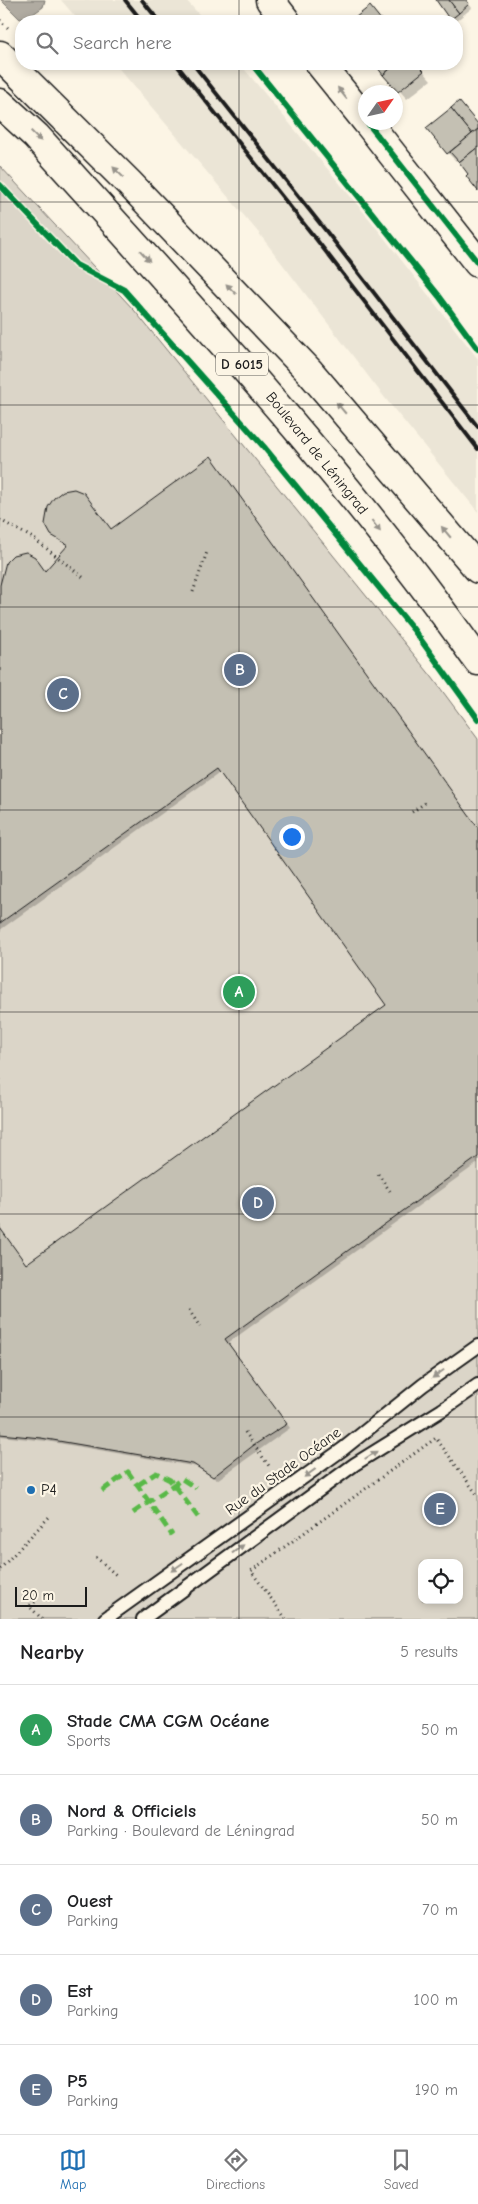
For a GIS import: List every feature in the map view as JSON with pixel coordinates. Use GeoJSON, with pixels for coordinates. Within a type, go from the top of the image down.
{"type":"FeatureCollection","features":[{"type":"Feature","properties":{"kind":"main road"},"geometry":{"type":"LineString","coordinates":[[270,0],[281,15]]}},
{"type":"Feature","properties":{"kind":"main road","name":"D 6015"},"geometry":{"type":"LineString","coordinates":[[0,55],[15,70]]}},
{"type":"Feature","properties":{"kind":"main road","name":"D 6015"},"geometry":{"type":"LineString","coordinates":[[15,70],[129,183],[310,372],[478,569]]}},
{"type":"Feature","properties":{"kind":"main road"},"geometry":{"type":"LineString","coordinates":[[325,70],[358,112]]}},
{"type":"Feature","properties":{"kind":"main road","name":"Boulevard de Léningrad"},"geometry":{"type":"LineString","coordinates":[[0,103],[36,136],[267,392],[370,518],[478,661]]}},
{"type":"Feature","properties":{"kind":"main road"},"geometry":{"type":"LineString","coordinates":[[372,130],[478,263]]}},
{"type":"Feature","properties":{"kind":"lane","name":"Rue du Stade Océane"},"geometry":{"type":"LineString","coordinates":[[105,1619],[336,1454],[423,1385],[478,1346]]}},
{"type":"Feature","properties":{"kind":"lane"},"geometry":{"type":"LineString","coordinates":[[143,1619],[355,1464],[442,1410],[478,1385]]}},
{"type":"Feature","properties":{"kind":"path"},"geometry":{"type":"LineString","coordinates":[[0,520],[34,538],[84,578]]}},
{"type":"Feature","properties":{"kind":"path"},"geometry":{"type":"LineString","coordinates":[[193,592],[207,552]]}},
{"type":"Feature","properties":{"kind":"path"},"geometry":{"type":"LineString","coordinates":[[412,812],[425,803]]}},
{"type":"Feature","properties":{"kind":"path"},"geometry":{"type":"LineString","coordinates":[[378,1174],[390,1191]]}},
{"type":"Feature","properties":{"kind":"path"},"geometry":{"type":"LineString","coordinates":[[189,1310],[200,1327]]}},
{"type":"Feature","properties":{"kind":"path"},"geometry":{"type":"LineString","coordinates":[[245,1432],[269,1466]]}},
{"type":"Feature","properties":{"kind":"path"},"geometry":{"type":"LineString","coordinates":[[286,1619],[251,1570],[436,1438],[478,1496]]}},
{"type":"Feature","properties":{"kind":"path"},"geometry":{"type":"LineString","coordinates":[[0,1569],[51,1515]]}},
{"type":"Feature","properties":{"kind":"path"},"geometry":{"type":"LineString","coordinates":[[96,1557],[116,1575]]}},
{"type":"Feature","properties":{"kind":"path"},"geometry":{"type":"LineString","coordinates":[[35,1602],[29,1606],[42,1619]]}},
{"type":"Feature","properties":{"kind":"shaded area"},"geometry":{"type":"Polygon","coordinates":[[[1,0],[45,0],[43,7],[33,14],[16,15],[1,0]]]}},
{"type":"Feature","properties":{"kind":"shaded area"},"geometry":{"type":"Polygon","coordinates":[[[61,0],[186,0],[200,15],[74,15],[61,0]]]}},
{"type":"Feature","properties":{"kind":"shaded area"},"geometry":{"type":"Polygon","coordinates":[[[120,70],[245,70],[371,221],[478,359],[478,512],[385,398],[258,232],[120,70]]]}},
{"type":"Feature","properties":{"kind":"shaded area"},"geometry":{"type":"Polygon","coordinates":[[[0,166],[134,310],[432,677],[478,739],[478,1619],[0,1619],[0,166]]]}},
{"type":"Feature","properties":{"kind":"building"},"geometry":{"type":"Polygon","coordinates":[[[436,0],[449,0],[459,13],[456,15],[446,15],[436,0]]]}},
{"type":"Feature","properties":{"kind":"building"},"geometry":{"type":"Polygon","coordinates":[[[449,0],[466,0],[469,4],[459,13],[449,0]]]}},
{"type":"Feature","properties":{"kind":"building"},"geometry":{"type":"Polygon","coordinates":[[[370,6],[377,15],[359,15],[370,6]]]}},
{"type":"Feature","properties":{"kind":"building"},"geometry":{"type":"Polygon","coordinates":[[[379,70],[389,70],[383,75],[379,70]]]}},
{"type":"Feature","properties":{"kind":"building"},"geometry":{"type":"Polygon","coordinates":[[[389,70],[424,71],[403,88],[403,85],[392,85],[383,75],[389,70]]]}},
{"type":"Feature","properties":{"kind":"building"},"geometry":{"type":"Polygon","coordinates":[[[459,101],[478,124],[478,129],[472,134],[451,108],[459,101]]]}},
{"type":"Feature","properties":{"kind":"building"},"geometry":{"type":"Polygon","coordinates":[[[451,108],[472,134],[447,154],[426,128],[451,108]]]}},
{"type":"Feature","properties":{"kind":"building"},"geometry":{"type":"Polygon","coordinates":[[[478,129],[478,147],[459,162],[450,152],[478,129]]]}},
{"type":"Feature","properties":{"kind":"building"},"geometry":{"type":"Polygon","coordinates":[[[478,147],[478,191],[466,176],[468,174],[459,162],[478,147]]]}},
{"type":"Feature","properties":{"kind":"building"},"geometry":{"type":"Polygon","coordinates":[[[211,456],[478,828],[478,1157],[225,1339],[287,1424],[254,1445],[213,1477],[193,1464],[41,1438],[0,1434],[0,1228],[26,1264],[386,1005],[217,768],[0,923],[0,585],[6,562],[13,555],[26,552],[35,557],[45,571],[68,545],[51,535],[45,524],[48,507],[54,498],[63,491],[74,489],[84,493],[111,529],[211,456]]]}},
{"type":"Feature","properties":{"kind":"railway"},"geometry":{"type":"LineString","coordinates":[[125,0],[137,15]]}},
{"type":"Feature","properties":{"kind":"railway"},"geometry":{"type":"LineString","coordinates":[[142,0],[154,15]]}},
{"type":"Feature","properties":{"kind":"railway"},"geometry":{"type":"LineString","coordinates":[[181,70],[316,239],[478,449]]}},
{"type":"Feature","properties":{"kind":"railway"},"geometry":{"type":"LineString","coordinates":[[198,70],[478,427]]}},
{"type":"Feature","properties":{"kind":"marked path"},"geometry":{"type":"LineString","coordinates":[[102,1491],[128,1472],[172,1535]]}},
{"type":"Feature","properties":{"kind":"marked path"},"geometry":{"type":"LineString","coordinates":[[138,1485],[156,1473],[170,1480],[198,1517]]}},
{"type":"Feature","properties":{"kind":"marked path"},"geometry":{"type":"LineString","coordinates":[[133,1513],[182,1479],[196,1488]]}},
{"type":"Feature","properties":{"kind":"cycle path"},"geometry":{"type":"LineString","coordinates":[[257,70],[439,296],[478,349]]}},
{"type":"Feature","properties":{"kind":"cycle path"},"geometry":{"type":"LineString","coordinates":[[373,130],[478,263]]}},
{"type":"Feature","properties":{"kind":"cycle path"},"geometry":{"type":"LineString","coordinates":[[0,185],[76,265],[124,290],[264,447],[413,629],[478,719]]}},
{"type":"Feature","properties":{"kind":"place","name":"Nord & Officiels"},"geometry":{"type":"Point","coordinates":[240,670]}},
{"type":"Feature","properties":{"kind":"place","name":"Ouest"},"geometry":{"type":"Point","coordinates":[63,694]}},
{"type":"Feature","properties":{"kind":"place","name":"Stade CMA CGM Océane"},"geometry":{"type":"Point","coordinates":[239,992]}},
{"type":"Feature","properties":{"kind":"place","name":"Est"},"geometry":{"type":"Point","coordinates":[258,1203]}},
{"type":"Feature","properties":{"kind":"place","name":"P4"},"geometry":{"type":"Point","coordinates":[31,1490]}},
{"type":"Feature","properties":{"kind":"place","name":"P5"},"geometry":{"type":"Point","coordinates":[440,1509]}}]}
